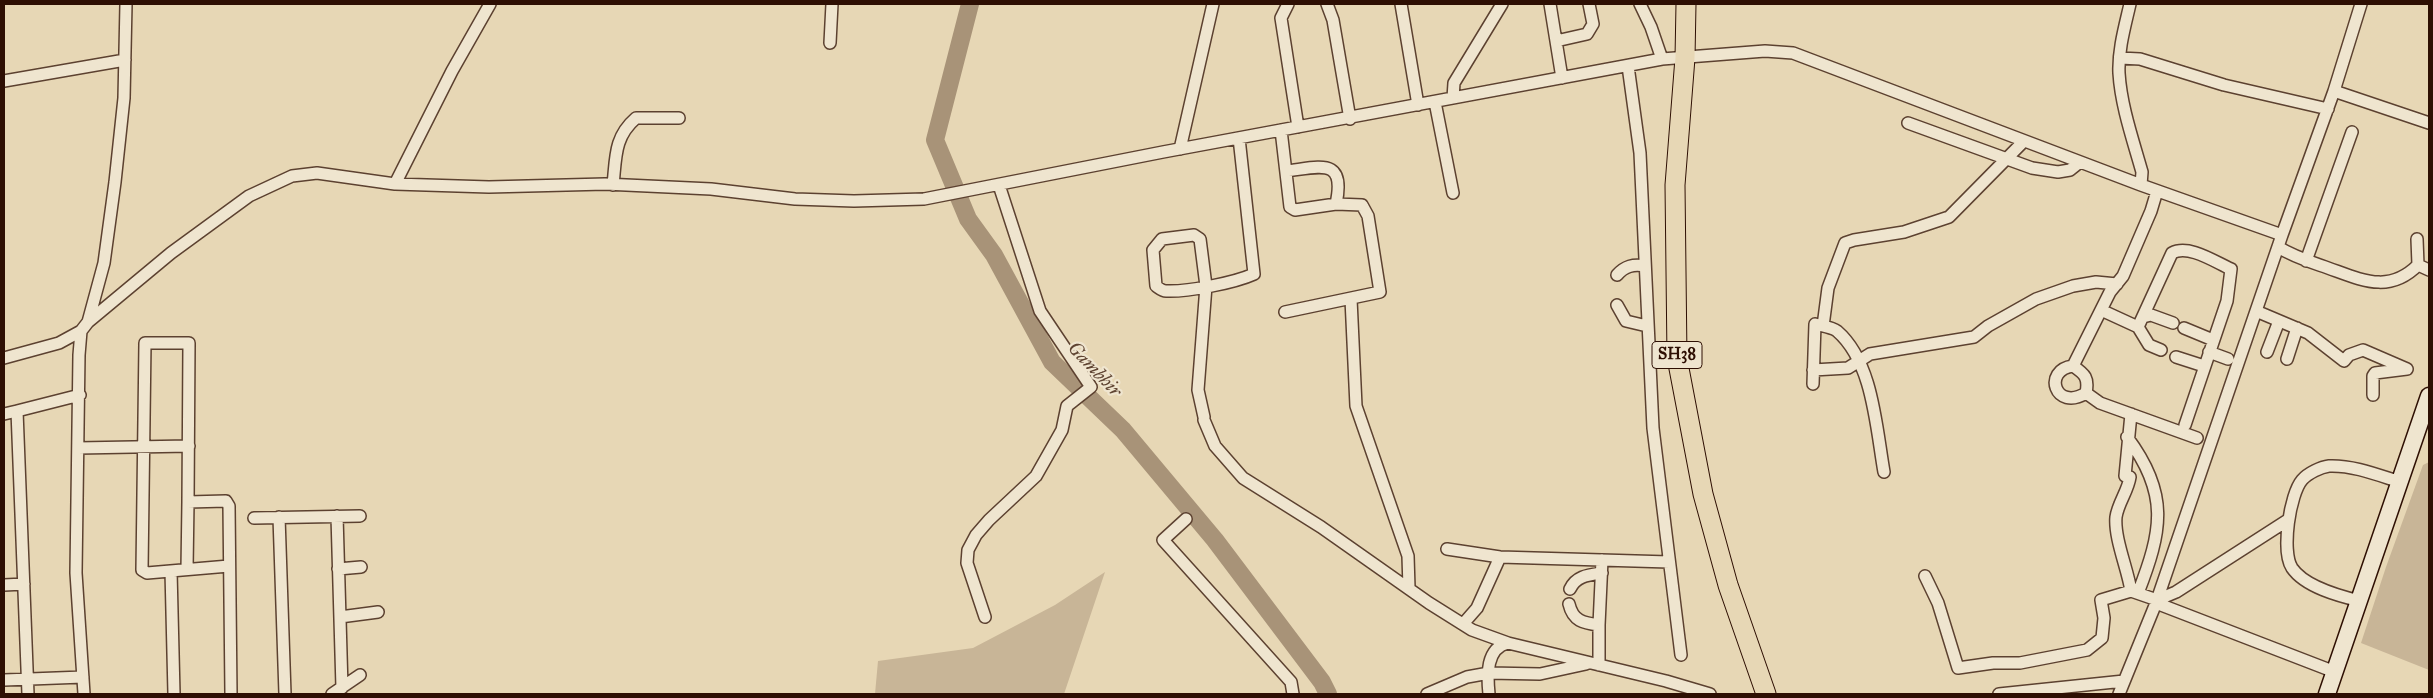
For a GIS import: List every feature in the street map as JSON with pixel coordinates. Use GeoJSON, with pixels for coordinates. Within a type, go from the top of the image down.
{"type":"FeatureCollection","features":[{"type":"Feature","properties":{"kind":"main road","name":"SH38"},"geometry":{"type":"LineString","coordinates":[[1686,4],[1685,58],[1674,185],[1676,358],[1706,503],[1728,585],[1766,694]]}},
{"type":"Feature","properties":{"kind":"street"},"geometry":{"type":"LineString","coordinates":[[84,694],[76,573],[80,395],[85,326],[104,263],[111,209],[124,98],[126,4]]}},
{"type":"Feature","properties":{"kind":"street"},"geometry":{"type":"LineString","coordinates":[[394,184],[452,71],[490,4]]}},
{"type":"Feature","properties":{"kind":"street"},"geometry":{"type":"LineString","coordinates":[[830,43],[832,4]]}},
{"type":"Feature","properties":{"kind":"street"},"geometry":{"type":"LineString","coordinates":[[1180,149],[1213,4]]}},
{"type":"Feature","properties":{"kind":"street"},"geometry":{"type":"LineString","coordinates":[[1288,4],[1281,18],[1298,127]]}},
{"type":"Feature","properties":{"kind":"street"},"geometry":{"type":"LineString","coordinates":[[1327,4],[1333,20],[1350,119]]}},
{"type":"Feature","properties":{"kind":"street"},"geometry":{"type":"LineString","coordinates":[[1401,4],[1418,105]]}},
{"type":"Feature","properties":{"kind":"street"},"geometry":{"type":"LineString","coordinates":[[1453,98],[1454,83],[1502,4]]}},
{"type":"Feature","properties":{"kind":"street"},"geometry":{"type":"LineString","coordinates":[[1550,4],[1562,78]]}},
{"type":"Feature","properties":{"kind":"street"},"geometry":{"type":"LineString","coordinates":[[1556,40],[1587,34],[1593,24],[1589,4]]}},
{"type":"Feature","properties":{"kind":"street"},"geometry":{"type":"LineString","coordinates":[[1640,4],[1651,27],[1662,59]]}},
{"type":"Feature","properties":{"kind":"street"},"geometry":{"type":"LineString","coordinates":[[2130,4],[2120,58],[2121,90],[2142,172],[2141,185]]}},
{"type":"Feature","properties":{"kind":"street"},"geometry":{"type":"LineString","coordinates":[[2119,694],[2157,602],[2282,236],[2328,109],[2361,4]]}},
{"type":"Feature","properties":{"kind":"street"},"geometry":{"type":"LineString","coordinates":[[4,358],[59,343],[85,326],[171,253],[248,196],[292,176],[317,173],[394,184],[489,186],[612,185],[711,189],[796,200],[854,202],[924,199],[1662,59],[1765,51],[1793,54],[2282,236]]}},
{"type":"Feature","properties":{"kind":"street"},"geometry":{"type":"LineString","coordinates":[[2120,58],[2140,59],[2224,85],[2328,109]]}},
{"type":"Feature","properties":{"kind":"street"},"geometry":{"type":"LineString","coordinates":[[4,81],[124,60]]}},
{"type":"Feature","properties":{"kind":"street"},"geometry":{"type":"LineString","coordinates":[[1628,66],[1640,153],[1653,428],[1681,655]]}},
{"type":"Feature","properties":{"kind":"street"},"geometry":{"type":"LineString","coordinates":[[2334,91],[2429,123]]}},
{"type":"Feature","properties":{"kind":"street"},"geometry":{"type":"LineString","coordinates":[[1435,102],[1453,193]]}},
{"type":"Feature","properties":{"kind":"street"},"geometry":{"type":"LineString","coordinates":[[612,185],[618,141],[624,128],[636,118],[680,118]]}},
{"type":"Feature","properties":{"kind":"street"},"geometry":{"type":"LineString","coordinates":[[1908,123],[2032,168],[2058,172],[2070,170],[2080,162]]}},
{"type":"Feature","properties":{"kind":"street"},"geometry":{"type":"LineString","coordinates":[[1281,130],[1290,207],[1295,210],[1336,204],[1362,205],[1368,216],[1380,292],[1285,312]]}},
{"type":"Feature","properties":{"kind":"street"},"geometry":{"type":"LineString","coordinates":[[2306,261],[2352,132]]}},
{"type":"Feature","properties":{"kind":"street"},"geometry":{"type":"LineString","coordinates":[[1239,138],[1254,274],[1239,281],[1206,286],[1164,291],[1156,286],[1153,250],[1162,239],[1194,235],[1200,239],[1206,286],[1198,390],[1204,419],[1215,446],[1243,478],[1321,527],[1428,603],[1463,624],[1508,644],[1710,694]]}},
{"type":"Feature","properties":{"kind":"street"},"geometry":{"type":"LineString","coordinates":[[1823,326],[1828,288],[1845,243],[1904,232],[1949,218],[2024,141]]}},
{"type":"Feature","properties":{"kind":"street"},"geometry":{"type":"LineString","coordinates":[[1286,170],[1324,166],[1333,170],[1339,180],[1336,204]]}},
{"type":"Feature","properties":{"kind":"street"},"geometry":{"type":"LineString","coordinates":[[985,617],[967,563],[968,550],[976,535],[989,520],[1036,476],[1062,430],[1067,406],[1091,387],[1040,311],[999,184]]}},
{"type":"Feature","properties":{"kind":"street"},"geometry":{"type":"LineString","coordinates":[[2073,366],[2101,310],[2123,276],[2151,211],[2157,191]]}},
{"type":"Feature","properties":{"kind":"street"},"geometry":{"type":"LineString","coordinates":[[2417,239],[2418,265]]}},
{"type":"Feature","properties":{"kind":"street"},"geometry":{"type":"LineString","coordinates":[[2278,248],[2306,261],[2368,282],[2396,280],[2408,274],[2418,265]]}},
{"type":"Feature","properties":{"kind":"street"},"geometry":{"type":"LineString","coordinates":[[2161,350],[2149,345],[2140,322],[2172,253],[2177,251],[2192,252],[2231,269],[2227,301],[2185,425]]}},
{"type":"Feature","properties":{"kind":"street"},"geometry":{"type":"LineString","coordinates":[[1618,275],[1622,269],[1633,264],[1645,266]]}},
{"type":"Feature","properties":{"kind":"street"},"geometry":{"type":"LineString","coordinates":[[2418,265],[2429,270]]}},
{"type":"Feature","properties":{"kind":"street"},"geometry":{"type":"LineString","coordinates":[[1813,370],[1848,368],[1870,354],[1974,337],[1988,326],[2036,298],[2072,286],[2096,282],[2117,284]]}},
{"type":"Feature","properties":{"kind":"street"},"geometry":{"type":"LineString","coordinates":[[1351,299],[1356,406],[1408,556],[1409,588]]}},
{"type":"Feature","properties":{"kind":"street"},"geometry":{"type":"LineString","coordinates":[[1616,305],[1626,321],[1647,326]]}},
{"type":"Feature","properties":{"kind":"street"},"geometry":{"type":"LineString","coordinates":[[2101,310],[2140,322],[2151,315],[2173,322]]}},
{"type":"Feature","properties":{"kind":"street"},"geometry":{"type":"LineString","coordinates":[[2256,311],[2308,333],[2344,362],[2348,356],[2363,350],[2406,369],[2372,376],[2374,395]]}},
{"type":"Feature","properties":{"kind":"street"},"geometry":{"type":"LineString","coordinates":[[2267,352],[2278,321]]}},
{"type":"Feature","properties":{"kind":"street"},"geometry":{"type":"LineString","coordinates":[[1813,384],[1815,324],[1836,330],[1860,359],[1866,378],[1884,472]]}},
{"type":"Feature","properties":{"kind":"street"},"geometry":{"type":"LineString","coordinates":[[2184,328],[2213,340]]}},
{"type":"Feature","properties":{"kind":"street"},"geometry":{"type":"LineString","coordinates":[[2287,359],[2297,328]]}},
{"type":"Feature","properties":{"kind":"street"},"geometry":{"type":"LineString","coordinates":[[187,569],[189,343],[148,342],[144,345],[141,567],[147,573],[229,566]]}},
{"type":"Feature","properties":{"kind":"street"},"geometry":{"type":"LineString","coordinates":[[2209,352],[2228,359]]}},
{"type":"Feature","properties":{"kind":"street"},"geometry":{"type":"LineString","coordinates":[[2176,357],[2204,366]]}},
{"type":"Feature","properties":{"kind":"street"},"geometry":{"type":"LineString","coordinates":[[2073,366],[2083,372],[2088,381],[2086,393],[2071,399],[2063,397],[2057,391],[2055,381],[2058,372],[2065,367],[2073,366]]}},
{"type":"Feature","properties":{"kind":"street"},"geometry":{"type":"LineString","coordinates":[[2086,393],[2100,403],[2198,438]]}},
{"type":"Feature","properties":{"kind":"street"},"geometry":{"type":"LineString","coordinates":[[4,414],[80,395]]}},
{"type":"Feature","properties":{"kind":"street"},"geometry":{"type":"LineString","coordinates":[[2327,694],[2400,482],[2423,433],[2428,403]]}},
{"type":"Feature","properties":{"kind":"street"},"geometry":{"type":"LineString","coordinates":[[17,411],[28,694]]}},
{"type":"Feature","properties":{"kind":"street"},"geometry":{"type":"LineString","coordinates":[[2130,414],[2127,476],[2129,486],[2116,519],[2122,557],[2135,592]]}},
{"type":"Feature","properties":{"kind":"street"},"geometry":{"type":"LineString","coordinates":[[2128,437],[2153,481],[2160,510],[2157,532],[2135,592]]}},
{"type":"Feature","properties":{"kind":"street"},"geometry":{"type":"LineString","coordinates":[[78,448],[189,446]]}},
{"type":"Feature","properties":{"kind":"street"},"geometry":{"type":"LineString","coordinates":[[2360,601],[2328,591],[2308,581],[2293,569],[2286,548],[2288,520],[2301,480],[2312,472],[2328,466],[2371,473],[2400,482]]}},
{"type":"Feature","properties":{"kind":"street"},"geometry":{"type":"LineString","coordinates":[[188,502],[228,502],[231,694]]}},
{"type":"Feature","properties":{"kind":"street"},"geometry":{"type":"LineString","coordinates":[[337,516],[340,617],[337,691]]}},
{"type":"Feature","properties":{"kind":"street"},"geometry":{"type":"LineString","coordinates":[[254,518],[360,516]]}},
{"type":"Feature","properties":{"kind":"street"},"geometry":{"type":"LineString","coordinates":[[279,517],[285,694]]}},
{"type":"Feature","properties":{"kind":"street"},"geometry":{"type":"LineString","coordinates":[[1186,519],[1163,540],[1291,682],[1293,694]]}},
{"type":"Feature","properties":{"kind":"street"},"geometry":{"type":"LineString","coordinates":[[2157,602],[2176,592],[2288,520]]}},
{"type":"Feature","properties":{"kind":"street"},"geometry":{"type":"LineString","coordinates":[[1447,549],[1500,557],[1669,562]]}},
{"type":"Feature","properties":{"kind":"street"},"geometry":{"type":"LineString","coordinates":[[1463,624],[1477,608],[1500,557]]}},
{"type":"Feature","properties":{"kind":"street"},"geometry":{"type":"LineString","coordinates":[[1595,664],[1602,560]]}},
{"type":"Feature","properties":{"kind":"street"},"geometry":{"type":"LineString","coordinates":[[338,569],[361,567]]}},
{"type":"Feature","properties":{"kind":"street"},"geometry":{"type":"LineString","coordinates":[[171,571],[174,694]]}},
{"type":"Feature","properties":{"kind":"street"},"geometry":{"type":"LineString","coordinates":[[1570,589],[1573,582],[1579,578],[1602,573]]}},
{"type":"Feature","properties":{"kind":"street"},"geometry":{"type":"LineString","coordinates":[[1926,576],[1938,603],[1958,668],[1993,664],[2020,664],[2087,650],[2102,638],[2104,618],[2100,600],[2135,592],[2335,672]]}},
{"type":"Feature","properties":{"kind":"street"},"geometry":{"type":"LineString","coordinates":[[4,585],[24,584]]}},
{"type":"Feature","properties":{"kind":"street"},"geometry":{"type":"LineString","coordinates":[[1569,604],[1572,614],[1578,620],[1599,624]]}},
{"type":"Feature","properties":{"kind":"street"},"geometry":{"type":"LineString","coordinates":[[340,617],[378,612]]}},
{"type":"Feature","properties":{"kind":"street"},"geometry":{"type":"LineString","coordinates":[[1489,694],[1492,652],[1498,645],[1508,644]]}},
{"type":"Feature","properties":{"kind":"street"},"geometry":{"type":"LineString","coordinates":[[1427,694],[1467,677],[1489,673],[1540,674],[1595,664]]}},
{"type":"Feature","properties":{"kind":"street"},"geometry":{"type":"LineString","coordinates":[[337,691],[360,675]]}},
{"type":"Feature","properties":{"kind":"street"},"geometry":{"type":"LineString","coordinates":[[4,680],[83,677]]}},
{"type":"Feature","properties":{"kind":"street"},"geometry":{"type":"LineString","coordinates":[[1999,694],[2124,681]]}},
{"type":"Feature","properties":{"kind":"shaded area"},"geometry":{"type":"Polygon","coordinates":[[[2429,462],[2429,670],[2361,643],[2423,465],[2429,462]]]}},
{"type":"Feature","properties":{"kind":"shaded area"},"geometry":{"type":"Polygon","coordinates":[[[1105,572],[1064,694],[875,694],[878,661],[973,648],[1055,605],[1105,572]]]}},
{"type":"Feature","properties":{"kind":"waterway","name":"Gambhir"},"geometry":{"type":"LineString","coordinates":[[970,4],[935,140],[968,219],[994,255],[1052,362],[1123,430],[1215,540],[1322,682],[1328,694]]}}]}
